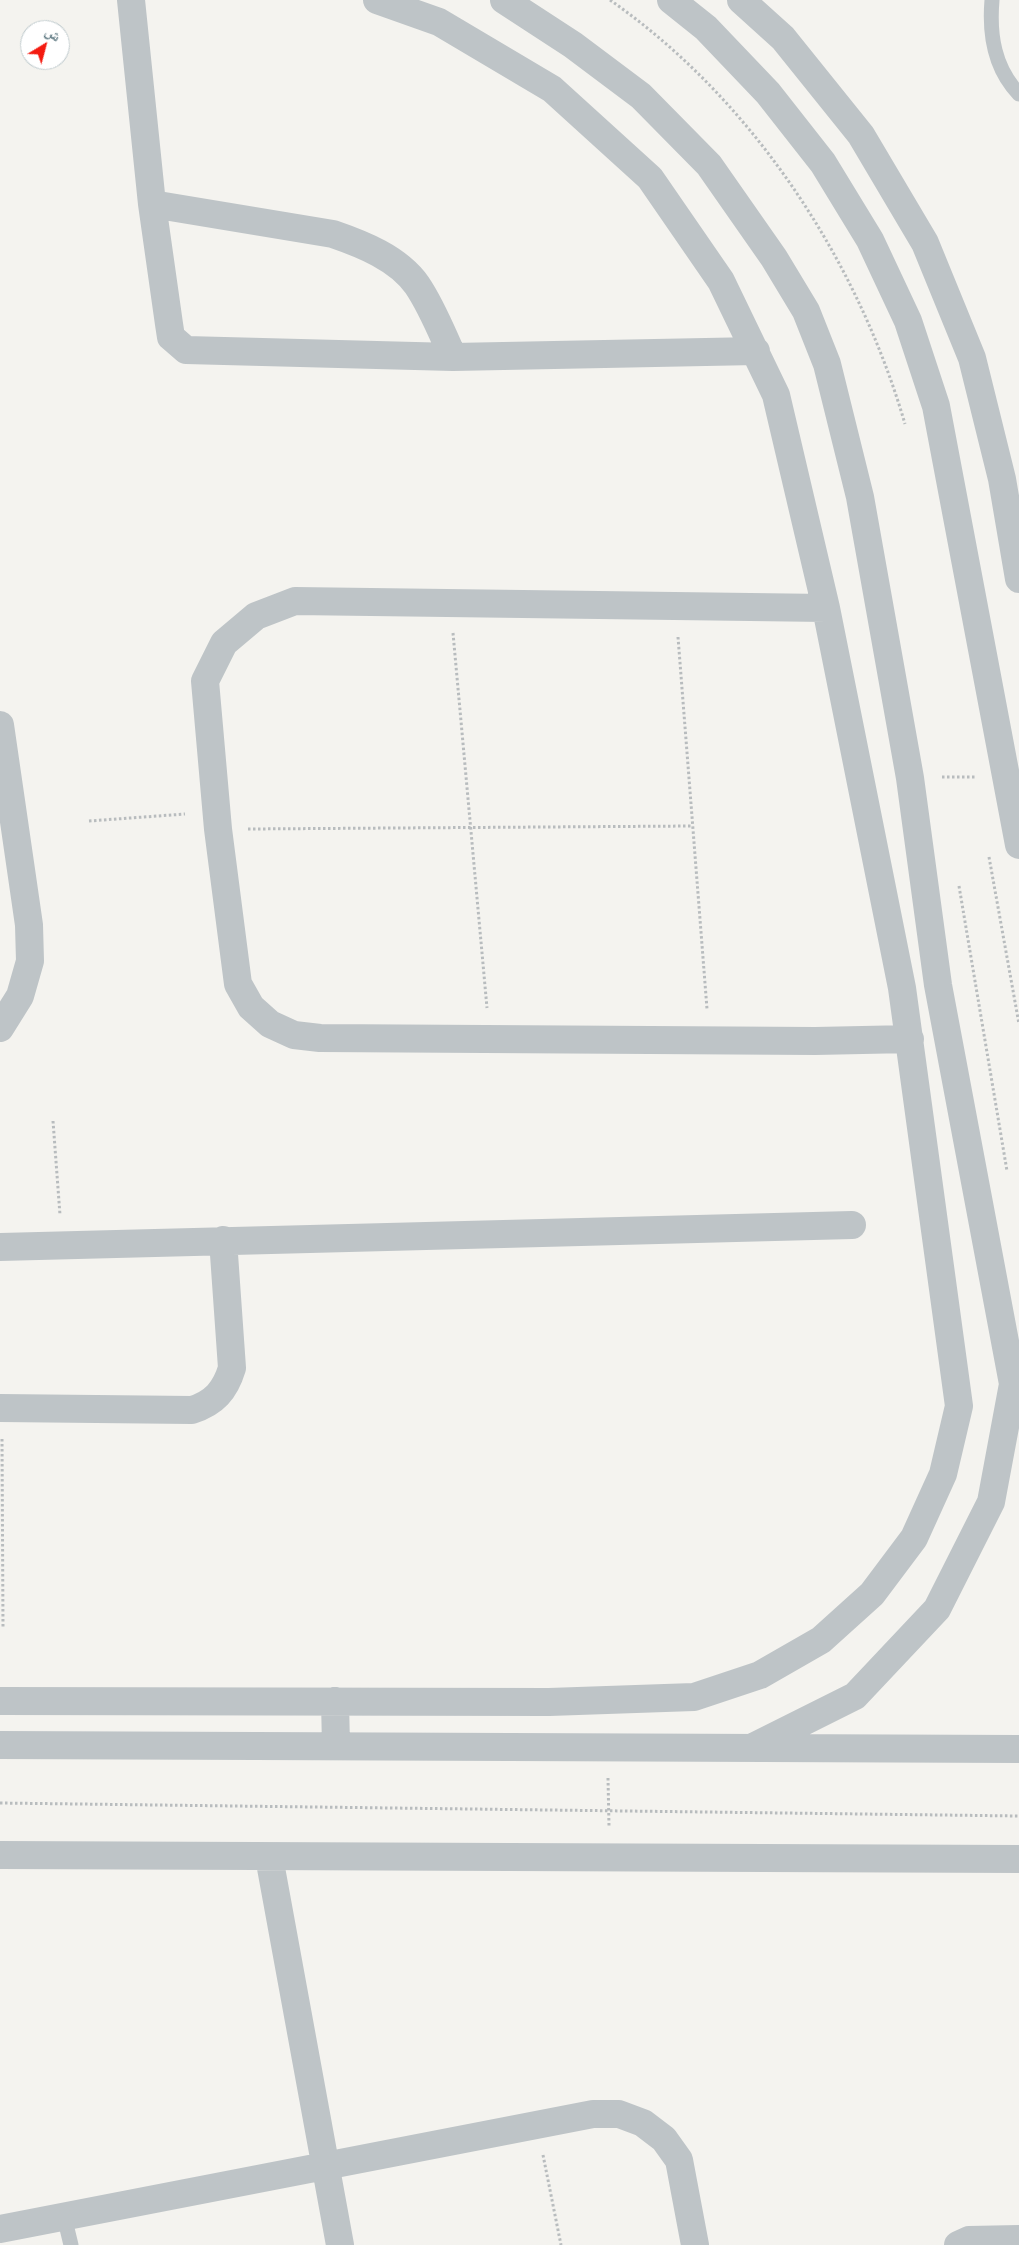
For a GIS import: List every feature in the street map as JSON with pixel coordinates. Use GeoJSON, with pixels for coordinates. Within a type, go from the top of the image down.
{"type":"FeatureCollection","features":[{"type":"Feature","properties":{"kind":"street"},"geometry":{"type":"LineString","coordinates":[[131,0],[152,204],[171,337],[186,350],[453,357],[756,351]]}},
{"type":"Feature","properties":{"kind":"street"},"geometry":{"type":"LineString","coordinates":[[0,1701],[550,1702],[694,1697],[760,1675],[820,1640],[872,1594],[918,1530],[943,1474],[959,1406],[902,988],[826,608],[776,396],[721,281],[650,178],[552,90],[439,22],[377,0]]}},
{"type":"Feature","properties":{"kind":"street"},"geometry":{"type":"LineString","coordinates":[[504,0],[573,44],[641,96],[709,165],[774,258],[806,311],[827,364],[860,496],[910,778],[938,985],[1016,1385],[992,1502],[937,1609],[855,1696],[752,1748]]}},
{"type":"Feature","properties":{"kind":"street"},"geometry":{"type":"LineString","coordinates":[[671,0],[706,28],[768,93],[823,164],[870,240],[908,321],[936,406],[1019,845]]}},
{"type":"Feature","properties":{"kind":"street"},"geometry":{"type":"LineString","coordinates":[[741,0],[783,38],[861,135],[925,243],[972,358],[1002,479],[1016,546],[1019,579]]}},
{"type":"Feature","properties":{"kind":"street"},"geometry":{"type":"LineString","coordinates":[[152,204],[333,234],[359,242],[384,256],[416,283],[427,301],[453,357]]}},
{"type":"Feature","properties":{"kind":"street"},"geometry":{"type":"LineString","coordinates":[[826,608],[295,601],[256,616],[224,643],[205,681],[218,820],[238,984],[251,1007],[270,1024],[294,1035],[320,1038],[815,1041],[910,1039]]}},
{"type":"Feature","properties":{"kind":"street"},"geometry":{"type":"LineString","coordinates":[[0,725],[29,925],[30,961],[20,996],[0,1028]]}},
{"type":"Feature","properties":{"kind":"street"},"geometry":{"type":"LineString","coordinates":[[902,988],[938,985]]}},
{"type":"Feature","properties":{"kind":"street"},"geometry":{"type":"LineString","coordinates":[[0,1247],[852,1225]]}},
{"type":"Feature","properties":{"kind":"street"},"geometry":{"type":"LineString","coordinates":[[1,1408],[192,1410],[206,1406],[218,1396],[228,1383],[232,1368],[223,1240]]}},
{"type":"Feature","properties":{"kind":"street"},"geometry":{"type":"LineString","coordinates":[[335,1701],[336,1746]]}},
{"type":"Feature","properties":{"kind":"street"},"geometry":{"type":"LineString","coordinates":[[0,1745],[1019,1749]]}},
{"type":"Feature","properties":{"kind":"street"},"geometry":{"type":"LineString","coordinates":[[0,1855],[1019,1859]]}},
{"type":"Feature","properties":{"kind":"street"},"geometry":{"type":"LineString","coordinates":[[269,1857],[340,2245]]}},
{"type":"Feature","properties":{"kind":"street"},"geometry":{"type":"LineString","coordinates":[[0,2229],[593,2114],[619,2114],[643,2123],[664,2139],[679,2160],[695,2245]]}},
{"type":"Feature","properties":{"kind":"street"},"geometry":{"type":"LineString","coordinates":[[958,2245],[969,2240],[1019,2239]]}},
{"type":"Feature","properties":{"kind":"lane"},"geometry":{"type":"LineString","coordinates":[[992,0],[990,25],[996,60],[1012,87],[1019,94]]}},
{"type":"Feature","properties":{"kind":"lane"},"geometry":{"type":"LineString","coordinates":[[64,2216],[71,2245]]}},
{"type":"Feature","properties":{"kind":"path"},"geometry":{"type":"LineString","coordinates":[[450,603],[489,1038]]}},
{"type":"Feature","properties":{"kind":"path"},"geometry":{"type":"LineString","coordinates":[[675,606],[710,1039]]}},
{"type":"Feature","properties":{"kind":"path"},"geometry":{"type":"LineString","coordinates":[[910,778],[1006,776]]}},
{"type":"Feature","properties":{"kind":"path"},"geometry":{"type":"LineString","coordinates":[[89,821],[218,820],[471,827],[692,826]]}},
{"type":"Feature","properties":{"kind":"path"},"geometry":{"type":"LineString","coordinates":[[53,1121],[62,1244]]}},
{"type":"Feature","properties":{"kind":"path"},"geometry":{"type":"LineString","coordinates":[[1,1408],[2,1627]]}},
{"type":"Feature","properties":{"kind":"path"},"geometry":{"type":"LineString","coordinates":[[607,1747],[610,1858]]}},
{"type":"Feature","properties":{"kind":"path"},"geometry":{"type":"LineString","coordinates":[[0,1803],[1019,1816]]}},
{"type":"Feature","properties":{"kind":"path"},"geometry":{"type":"LineString","coordinates":[[536,2125],[561,2245]]}}]}
